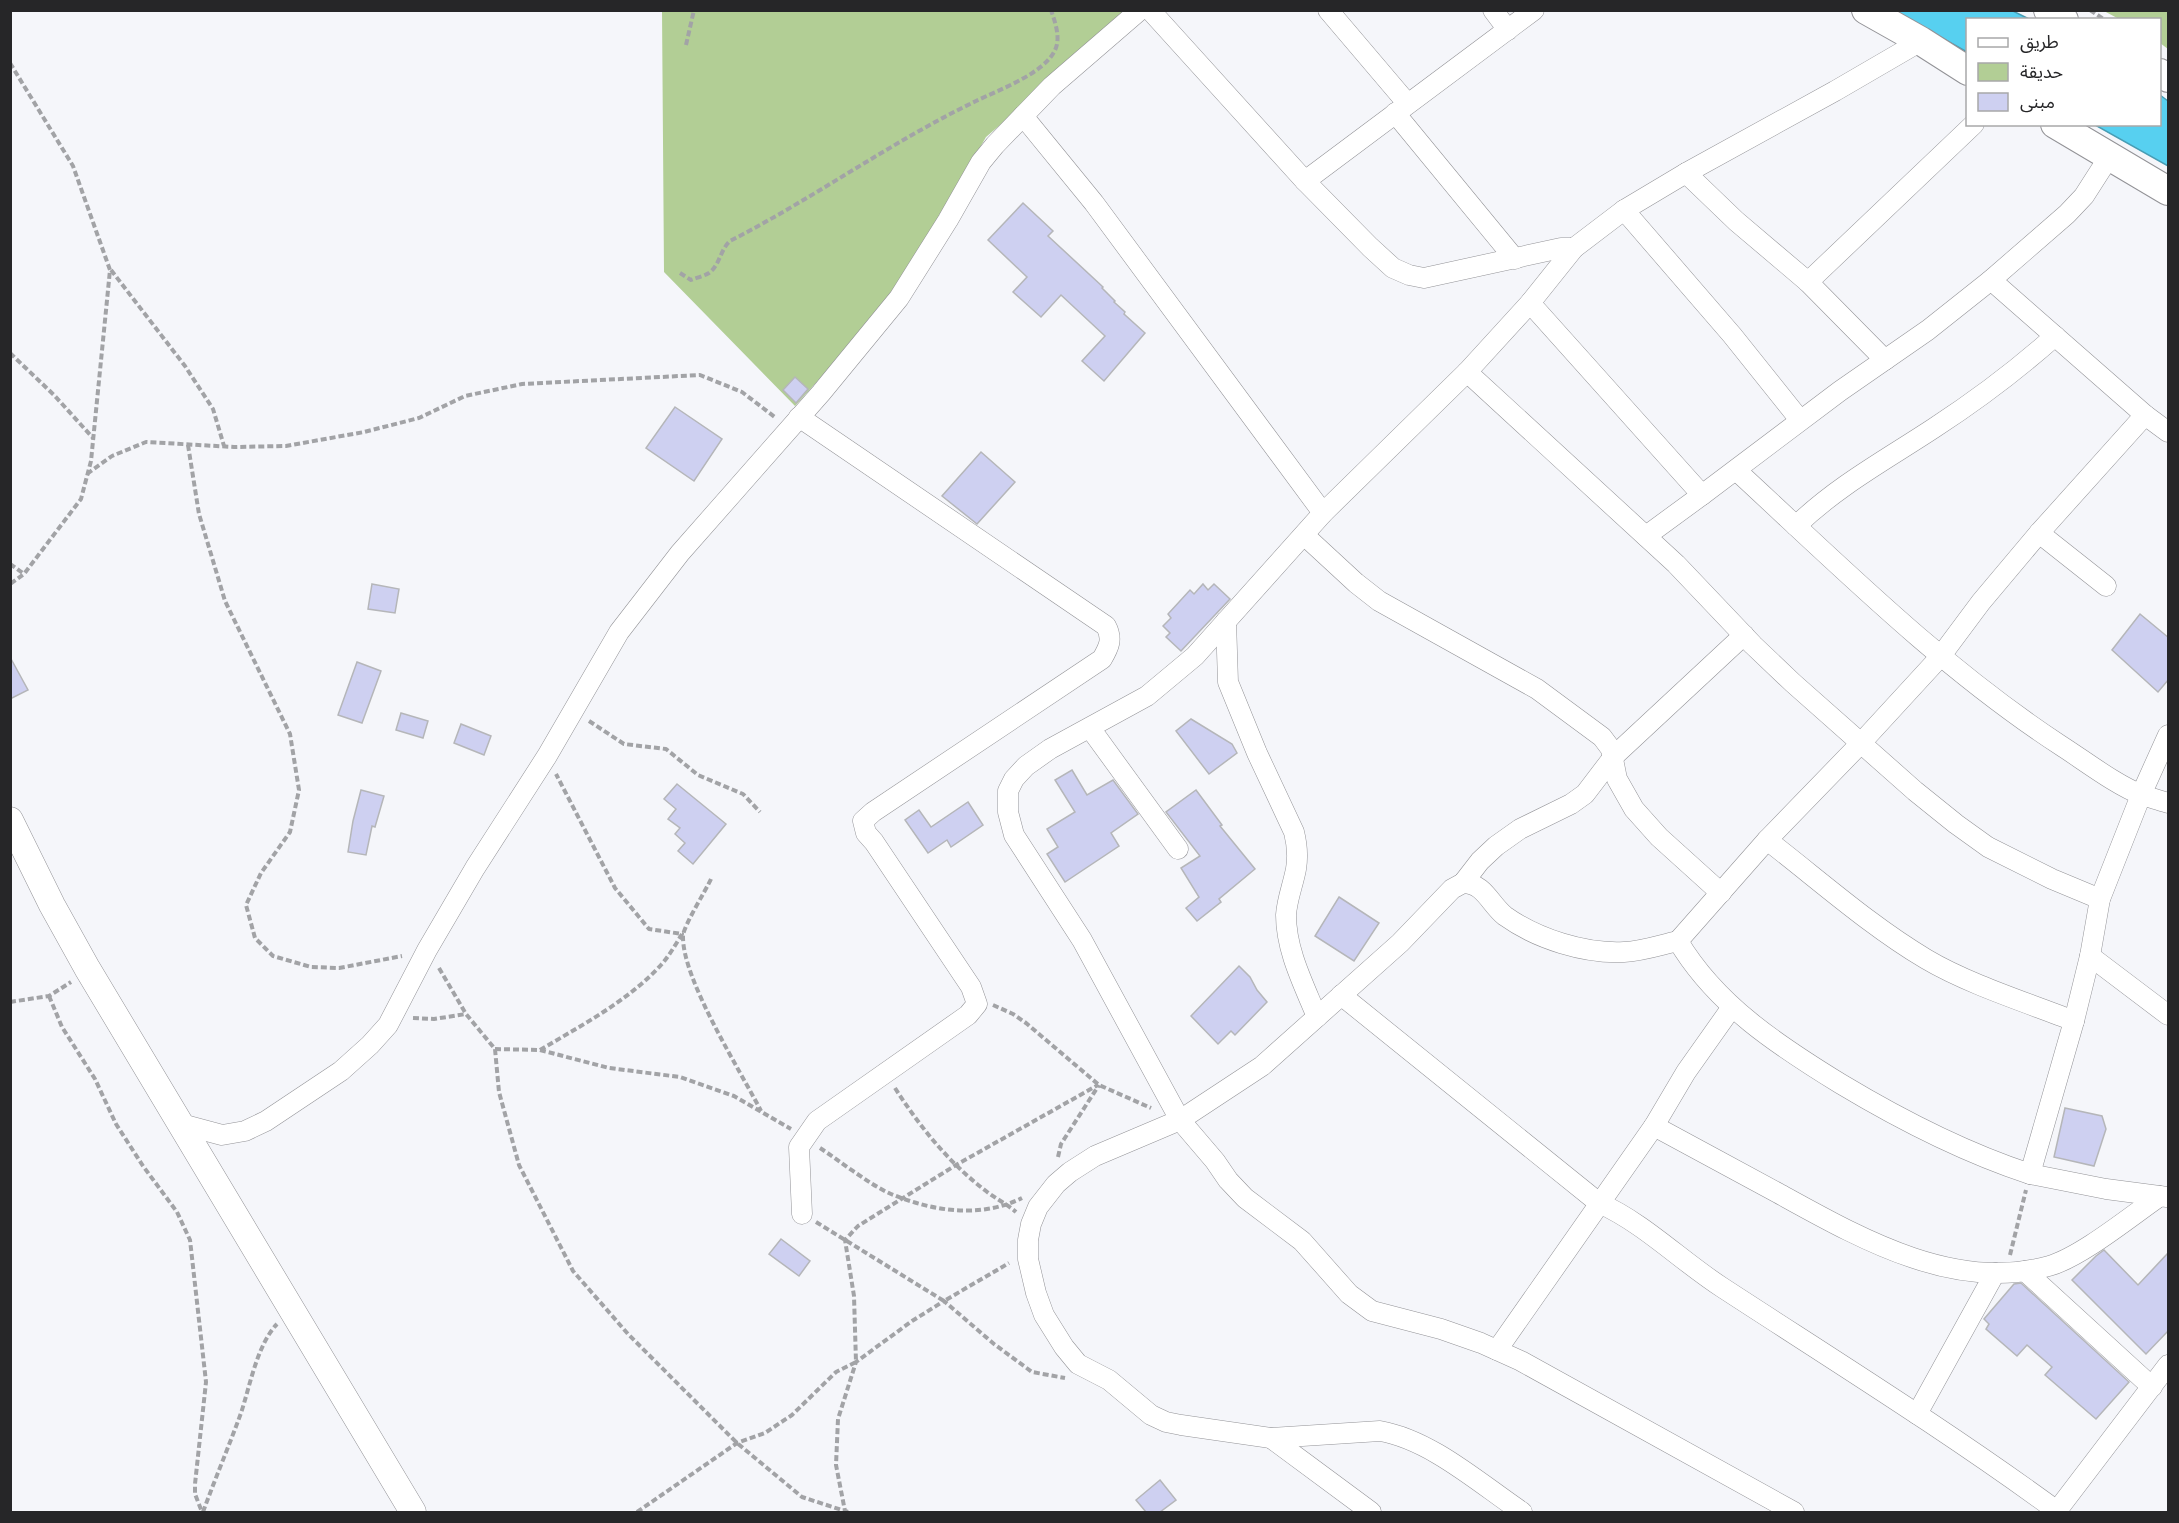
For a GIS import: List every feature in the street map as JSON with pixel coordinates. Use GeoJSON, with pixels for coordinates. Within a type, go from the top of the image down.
{"type":"FeatureCollection","features":[{"type":"Feature","properties":{"kind":"main road"},"geometry":{"type":"LineString","coordinates":[[1866,10],[1966,70]]}},
{"type":"Feature","properties":{"kind":"main road"},"geometry":{"type":"LineString","coordinates":[[2048,10],[2061,18]]}},
{"type":"Feature","properties":{"kind":"main road"},"geometry":{"type":"LineString","coordinates":[[2058,126],[2169,191]]}},
{"type":"Feature","properties":{"kind":"street"},"geometry":{"type":"LineString","coordinates":[[181,1124],[222,1135],[245,1131],[266,1121],[341,1071],[370,1045],[392,1017],[427,950],[484,854],[547,756],[618,632],[680,553],[795,423],[899,298],[981,162],[1052,86],[1140,10]]}},
{"type":"Feature","properties":{"kind":"street"},"geometry":{"type":"LineString","coordinates":[[1150,10],[1305,181],[1393,268],[1424,278],[1561,248],[1574,248]]}},
{"type":"Feature","properties":{"kind":"street"},"geometry":{"type":"LineString","coordinates":[[1328,10],[1515,259]]}},
{"type":"Feature","properties":{"kind":"street"},"geometry":{"type":"LineString","coordinates":[[1493,10],[1509,30]]}},
{"type":"Feature","properties":{"kind":"street"},"geometry":{"type":"LineString","coordinates":[[1305,181],[1534,10]]}},
{"type":"Feature","properties":{"kind":"street"},"geometry":{"type":"LineString","coordinates":[[1794,1512],[1578,1392],[1497,1350],[1441,1329],[1372,1311],[1349,1294],[1302,1241],[1245,1198],[1180,1120],[1082,940],[1014,835],[1008,812],[1008,791],[1020,773],[1050,749],[1147,696],[1195,656],[1323,513],[1467,372],[1530,303],[1574,248],[1624,210],[1686,172],[1825,97],[1921,41]]}},
{"type":"Feature","properties":{"kind":"street"},"geometry":{"type":"LineString","coordinates":[[1023,116],[1094,203],[1323,513]]}},
{"type":"Feature","properties":{"kind":"street"},"geometry":{"type":"LineString","coordinates":[[1808,282],[1972,126]]}},
{"type":"Feature","properties":{"kind":"street"},"geometry":{"type":"LineString","coordinates":[[1646,536],[1737,471],[1800,420],[1960,306],[2067,214],[2084,196],[2109,157]]}},
{"type":"Feature","properties":{"kind":"street"},"geometry":{"type":"LineString","coordinates":[[1686,172],[1736,221],[1808,282],[1885,360]]}},
{"type":"Feature","properties":{"kind":"street"},"geometry":{"type":"LineString","coordinates":[[1624,210],[1732,335],[1800,420]]}},
{"type":"Feature","properties":{"kind":"street"},"geometry":{"type":"LineString","coordinates":[[1991,280],[2145,415],[2169,432]]}},
{"type":"Feature","properties":{"kind":"street"},"geometry":{"type":"LineString","coordinates":[[1530,303],[1702,495]]}},
{"type":"Feature","properties":{"kind":"street"},"geometry":{"type":"LineString","coordinates":[[1796,526],[1817,506],[1839,490],[1979,398],[2055,336]]}},
{"type":"Feature","properties":{"kind":"street"},"geometry":{"type":"LineString","coordinates":[[1467,372],[1646,536],[1744,635],[1860,744],[1956,824],[1988,847],[2043,875],[2100,899]]}},
{"type":"Feature","properties":{"kind":"street"},"geometry":{"type":"LineString","coordinates":[[1463,883],[1477,885],[1503,915],[1518,924],[1555,940],[1576,946],[1601,951],[1624,952],[1678,941],[1767,840],[1940,657],[1981,602],[2038,533],[2145,415]]}},
{"type":"Feature","properties":{"kind":"street"},"geometry":{"type":"LineString","coordinates":[[795,423],[1106,626],[1110,634],[1110,645],[1102,659],[873,812],[863,821],[866,833],[971,987],[977,1004],[968,1015],[817,1121],[800,1147],[802,1214]]}},
{"type":"Feature","properties":{"kind":"street"},"geometry":{"type":"LineString","coordinates":[[1737,471],[1940,657],[2034,728],[2096,768],[2141,795],[2169,803]]}},
{"type":"Feature","properties":{"kind":"street"},"geometry":{"type":"LineString","coordinates":[[2038,533],[2106,586]]}},
{"type":"Feature","properties":{"kind":"street"},"geometry":{"type":"LineString","coordinates":[[1304,535],[1348,577],[1379,601],[1537,689],[1602,737],[1611,749],[1617,779],[1634,809],[1659,837],[1720,893]]}},
{"type":"Feature","properties":{"kind":"street"},"geometry":{"type":"LineString","coordinates":[[1226,621],[1228,682],[1249,735],[1294,832],[1297,846],[1296,869],[1288,897],[1287,929],[1296,967],[1317,1017]]}},
{"type":"Feature","properties":{"kind":"street"},"geometry":{"type":"LineString","coordinates":[[1522,1512],[1427,1447],[1395,1434],[1380,1431],[1271,1438],[1166,1422],[1151,1414],[1109,1380],[1078,1364],[1044,1315],[1031,1277],[1028,1252],[1031,1224],[1038,1207],[1052,1189],[1070,1172],[1095,1156],[1180,1120],[1262,1066],[1400,943],[1452,889],[1463,883],[1480,861],[1496,846],[1520,829],[1571,804],[1585,794],[1614,756],[1744,635]]}},
{"type":"Feature","properties":{"kind":"street"},"geometry":{"type":"LineString","coordinates":[[1090,728],[1178,849]]}},
{"type":"Feature","properties":{"kind":"street"},"geometry":{"type":"LineString","coordinates":[[2030,1174],[2074,1021],[2090,956],[2100,899],[2141,795],[2169,735]]}},
{"type":"Feature","properties":{"kind":"street"},"geometry":{"type":"LineString","coordinates":[[10,820],[52,905],[87,968],[413,1512]]}},
{"type":"Feature","properties":{"kind":"street"},"geometry":{"type":"LineString","coordinates":[[1767,840],[1888,934],[1927,960],[2074,1021]]}},
{"type":"Feature","properties":{"kind":"street"},"geometry":{"type":"LineString","coordinates":[[1678,941],[1709,984],[1749,1023],[1809,1064],[1873,1103],[1934,1136],[1998,1164],[2030,1174],[2106,1189],[2164,1196]]}},
{"type":"Feature","properties":{"kind":"street"},"geometry":{"type":"LineString","coordinates":[[2090,956],[2169,1015]]}},
{"type":"Feature","properties":{"kind":"street"},"geometry":{"type":"LineString","coordinates":[[1341,995],[1599,1203],[1621,1213],[1696,1270],[1987,1460],[2057,1511],[2169,1365]]}},
{"type":"Feature","properties":{"kind":"street"},"geometry":{"type":"LineString","coordinates":[[1497,1350],[1654,1126],[1686,1072],[1732,1007]]}},
{"type":"Feature","properties":{"kind":"street"},"geometry":{"type":"LineString","coordinates":[[1654,1126],[1861,1238],[1929,1262],[1981,1273],[2050,1266],[2070,1257],[2164,1196]]}},
{"type":"Feature","properties":{"kind":"street"},"geometry":{"type":"LineString","coordinates":[[1917,1414],[2008,1272]]}},
{"type":"Feature","properties":{"kind":"street"},"geometry":{"type":"LineString","coordinates":[[2008,1272],[2152,1387]]}},
{"type":"Feature","properties":{"kind":"street"},"geometry":{"type":"LineString","coordinates":[[1271,1438],[1371,1512]]}},
{"type":"Feature","properties":{"kind":"path"},"geometry":{"type":"LineString","coordinates":[[686,45],[694,10]]}},
{"type":"Feature","properties":{"kind":"path"},"geometry":{"type":"LineString","coordinates":[[680,273],[691,280],[708,273],[715,267],[723,247],[730,241],[865,164],[890,146],[1003,89],[1042,66],[1055,50],[1058,34],[1051,10]]}},
{"type":"Feature","properties":{"kind":"path"},"geometry":{"type":"LineString","coordinates":[[10,63],[73,166],[110,270],[185,366],[213,409],[224,447]]}},
{"type":"Feature","properties":{"kind":"path"},"geometry":{"type":"LineString","coordinates":[[10,584],[24,574],[81,499],[93,438],[110,270]]}},
{"type":"Feature","properties":{"kind":"path"},"geometry":{"type":"LineString","coordinates":[[10,352],[54,394],[93,438]]}},
{"type":"Feature","properties":{"kind":"path"},"geometry":{"type":"LineString","coordinates":[[87,474],[112,456],[146,442],[224,447],[286,446],[364,432],[419,418],[465,396],[522,384],[700,375],[742,392],[795,423]]}},
{"type":"Feature","properties":{"kind":"path"},"geometry":{"type":"LineString","coordinates":[[188,445],[199,514],[225,601],[290,734],[299,790],[290,832],[261,873],[246,905],[255,938],[273,956],[311,967],[339,968],[378,962],[427,950],[466,1014],[495,1049],[499,1092],[519,1165],[573,1271],[628,1334],[737,1443],[802,1497],[847,1512]]}},
{"type":"Feature","properties":{"kind":"path"},"geometry":{"type":"LineString","coordinates":[[10,564],[24,574]]}},
{"type":"Feature","properties":{"kind":"path"},"geometry":{"type":"LineString","coordinates":[[573,711],[624,744],[666,749],[698,775],[743,794],[760,812]]}},
{"type":"Feature","properties":{"kind":"path"},"geometry":{"type":"LineString","coordinates":[[547,756],[615,888],[649,929],[682,934]]}},
{"type":"Feature","properties":{"kind":"path"},"geometry":{"type":"LineString","coordinates":[[540,1050],[590,1021],[633,991],[662,964],[682,934],[711,879]]}},
{"type":"Feature","properties":{"kind":"path"},"geometry":{"type":"LineString","coordinates":[[682,934],[686,963],[705,1006],[761,1111]]}},
{"type":"Feature","properties":{"kind":"path"},"geometry":{"type":"LineString","coordinates":[[10,1002],[49,996],[69,984],[87,968]]}},
{"type":"Feature","properties":{"kind":"path"},"geometry":{"type":"LineString","coordinates":[[49,996],[62,1027],[95,1078],[116,1124],[177,1212],[190,1240],[206,1382],[195,1484],[195,1494],[202,1512]]}},
{"type":"Feature","properties":{"kind":"path"},"geometry":{"type":"LineString","coordinates":[[977,1004],[992,1005],[1013,1014],[1099,1085],[1180,1120]]}},
{"type":"Feature","properties":{"kind":"path"},"geometry":{"type":"LineString","coordinates":[[392,1017],[434,1019],[466,1014]]}},
{"type":"Feature","properties":{"kind":"path"},"geometry":{"type":"LineString","coordinates":[[495,1049],[540,1050],[609,1068],[680,1077],[734,1096],[805,1138],[889,1193],[928,1207],[965,1211],[994,1209],[1026,1196],[1052,1189],[1061,1144],[1099,1085]]}},
{"type":"Feature","properties":{"kind":"path"},"geometry":{"type":"LineString","coordinates":[[885,1073],[925,1132],[956,1165],[987,1192],[1008,1205],[1031,1224]]}},
{"type":"Feature","properties":{"kind":"path"},"geometry":{"type":"LineString","coordinates":[[845,1240],[858,1226],[956,1165],[1099,1085]]}},
{"type":"Feature","properties":{"kind":"path"},"geometry":{"type":"LineString","coordinates":[[2008,1272],[2030,1174]]}},
{"type":"Feature","properties":{"kind":"path"},"geometry":{"type":"LineString","coordinates":[[802,1214],[944,1301],[994,1344],[1032,1372],[1072,1379]]}},
{"type":"Feature","properties":{"kind":"path"},"geometry":{"type":"LineString","coordinates":[[845,1240],[854,1296],[856,1362],[838,1419],[836,1465],[847,1512]]}},
{"type":"Feature","properties":{"kind":"path"},"geometry":{"type":"LineString","coordinates":[[637,1512],[737,1443],[765,1433],[792,1415],[836,1372],[856,1362],[912,1321],[1028,1252]]}},
{"type":"Feature","properties":{"kind":"path"},"geometry":{"type":"LineString","coordinates":[[202,1512],[270,1330],[291,1308]]}},
{"type":"Feature","properties":{"kind":"green space"},"geometry":{"type":"Polygon","coordinates":[[[662,11],[1132,11],[986,137],[897,293],[795,406],[664,272],[662,11]]]}},
{"type":"Feature","properties":{"kind":"green space"},"geometry":{"type":"Polygon","coordinates":[[[2104,11],[2168,11],[2168,49],[2161,44],[2161,18],[2117,18],[2104,11]]]}},
{"type":"Feature","properties":{"kind":"water"},"geometry":{"type":"Polygon","coordinates":[[[1894,11],[2013,11],[2027,18],[1966,18],[1966,51],[1894,11]]]}},
{"type":"Feature","properties":{"kind":"water"},"geometry":{"type":"Polygon","coordinates":[[[2161,96],[2168,101],[2168,166],[2097,126],[2161,126],[2161,96]]]}},
{"type":"Feature","properties":{"kind":"building"},"geometry":{"type":"Polygon","coordinates":[[[1023,203],[1053,231],[1048,236],[1103,287],[1125,312],[1124,314],[1145,333],[1104,381],[1082,361],[1105,336],[1061,295],[1041,317],[1013,292],[1027,277],[988,240],[1023,203]]]}},
{"type":"Feature","properties":{"kind":"building"},"geometry":{"type":"Polygon","coordinates":[[[795,377],[808,389],[796,403],[783,390],[795,377]]]}},
{"type":"Feature","properties":{"kind":"building"},"geometry":{"type":"Polygon","coordinates":[[[675,407],[722,439],[694,481],[646,448],[675,407]]]}},
{"type":"Feature","properties":{"kind":"building"},"geometry":{"type":"Polygon","coordinates":[[[981,452],[1015,482],[977,524],[942,496],[981,452]]]}},
{"type":"Feature","properties":{"kind":"building"},"geometry":{"type":"Polygon","coordinates":[[[372,584],[399,589],[395,613],[368,609],[372,584]]]}},
{"type":"Feature","properties":{"kind":"building"},"geometry":{"type":"Polygon","coordinates":[[[1203,584],[1208,590],[1214,584],[1230,599],[1181,651],[1166,637],[1170,633],[1163,626],[1171,618],[1168,614],[1190,590],[1194,594],[1203,584]]]}},
{"type":"Feature","properties":{"kind":"building"},"geometry":{"type":"Polygon","coordinates":[[[2140,614],[2169,638],[2169,679],[2158,692],[2112,650],[2140,614]]]}},
{"type":"Feature","properties":{"kind":"building"},"geometry":{"type":"Polygon","coordinates":[[[10,657],[28,690],[10,699],[10,657]]]}},
{"type":"Feature","properties":{"kind":"building"},"geometry":{"type":"Polygon","coordinates":[[[357,662],[381,671],[362,723],[338,715],[357,662]]]}},
{"type":"Feature","properties":{"kind":"building"},"geometry":{"type":"Polygon","coordinates":[[[401,713],[428,721],[423,738],[396,730],[401,713]]]}},
{"type":"Feature","properties":{"kind":"building"},"geometry":{"type":"Polygon","coordinates":[[[1191,719],[1232,744],[1237,753],[1209,774],[1176,731],[1191,719]]]}},
{"type":"Feature","properties":{"kind":"building"},"geometry":{"type":"Polygon","coordinates":[[[461,724],[491,736],[484,755],[454,743],[461,724]]]}},
{"type":"Feature","properties":{"kind":"building"},"geometry":{"type":"Polygon","coordinates":[[[1072,770],[1087,795],[1113,780],[1138,814],[1111,833],[1119,846],[1065,882],[1047,854],[1058,847],[1047,829],[1075,812],[1055,780],[1072,770]]]}},
{"type":"Feature","properties":{"kind":"building"},"geometry":{"type":"Polygon","coordinates":[[[677,784],[726,824],[693,864],[678,851],[685,843],[675,834],[680,828],[668,819],[676,809],[664,799],[677,784]]]}},
{"type":"Feature","properties":{"kind":"building"},"geometry":{"type":"Polygon","coordinates":[[[361,790],[384,796],[375,827],[372,826],[366,855],[348,852],[361,790]]]}},
{"type":"Feature","properties":{"kind":"building"},"geometry":{"type":"Polygon","coordinates":[[[1196,790],[1222,825],[1220,826],[1255,869],[1219,899],[1221,902],[1197,921],[1186,908],[1199,897],[1181,868],[1200,856],[1166,812],[1196,790]]]}},
{"type":"Feature","properties":{"kind":"building"},"geometry":{"type":"Polygon","coordinates":[[[968,802],[983,825],[951,847],[947,840],[928,853],[905,820],[919,810],[931,827],[968,802]]]}},
{"type":"Feature","properties":{"kind":"building"},"geometry":{"type":"Polygon","coordinates":[[[1339,897],[1379,923],[1354,961],[1315,936],[1339,897]]]}},
{"type":"Feature","properties":{"kind":"building"},"geometry":{"type":"Polygon","coordinates":[[[1239,966],[1250,977],[1267,1002],[1235,1035],[1231,1031],[1218,1044],[1191,1016],[1239,966]]]}},
{"type":"Feature","properties":{"kind":"building"},"geometry":{"type":"Polygon","coordinates":[[[2065,1108],[2102,1116],[2106,1129],[2094,1166],[2054,1157],[2065,1108]]]}},
{"type":"Feature","properties":{"kind":"building"},"geometry":{"type":"Polygon","coordinates":[[[781,1239],[810,1261],[799,1276],[769,1254],[781,1239]]]}},
{"type":"Feature","properties":{"kind":"building"},"geometry":{"type":"Polygon","coordinates":[[[2104,1250],[2138,1285],[2169,1252],[2169,1330],[2146,1354],[2072,1280],[2104,1250]]]}},
{"type":"Feature","properties":{"kind":"building"},"geometry":{"type":"Polygon","coordinates":[[[2021,1283],[2129,1382],[2096,1419],[2045,1375],[2052,1367],[2027,1345],[2017,1356],[1986,1329],[1989,1324],[1984,1319],[2014,1284],[2021,1283]]]}},
{"type":"Feature","properties":{"kind":"building"},"geometry":{"type":"Polygon","coordinates":[[[1160,1480],[1176,1500],[1160,1512],[1146,1512],[1136,1500],[1160,1480]]]}}]}
